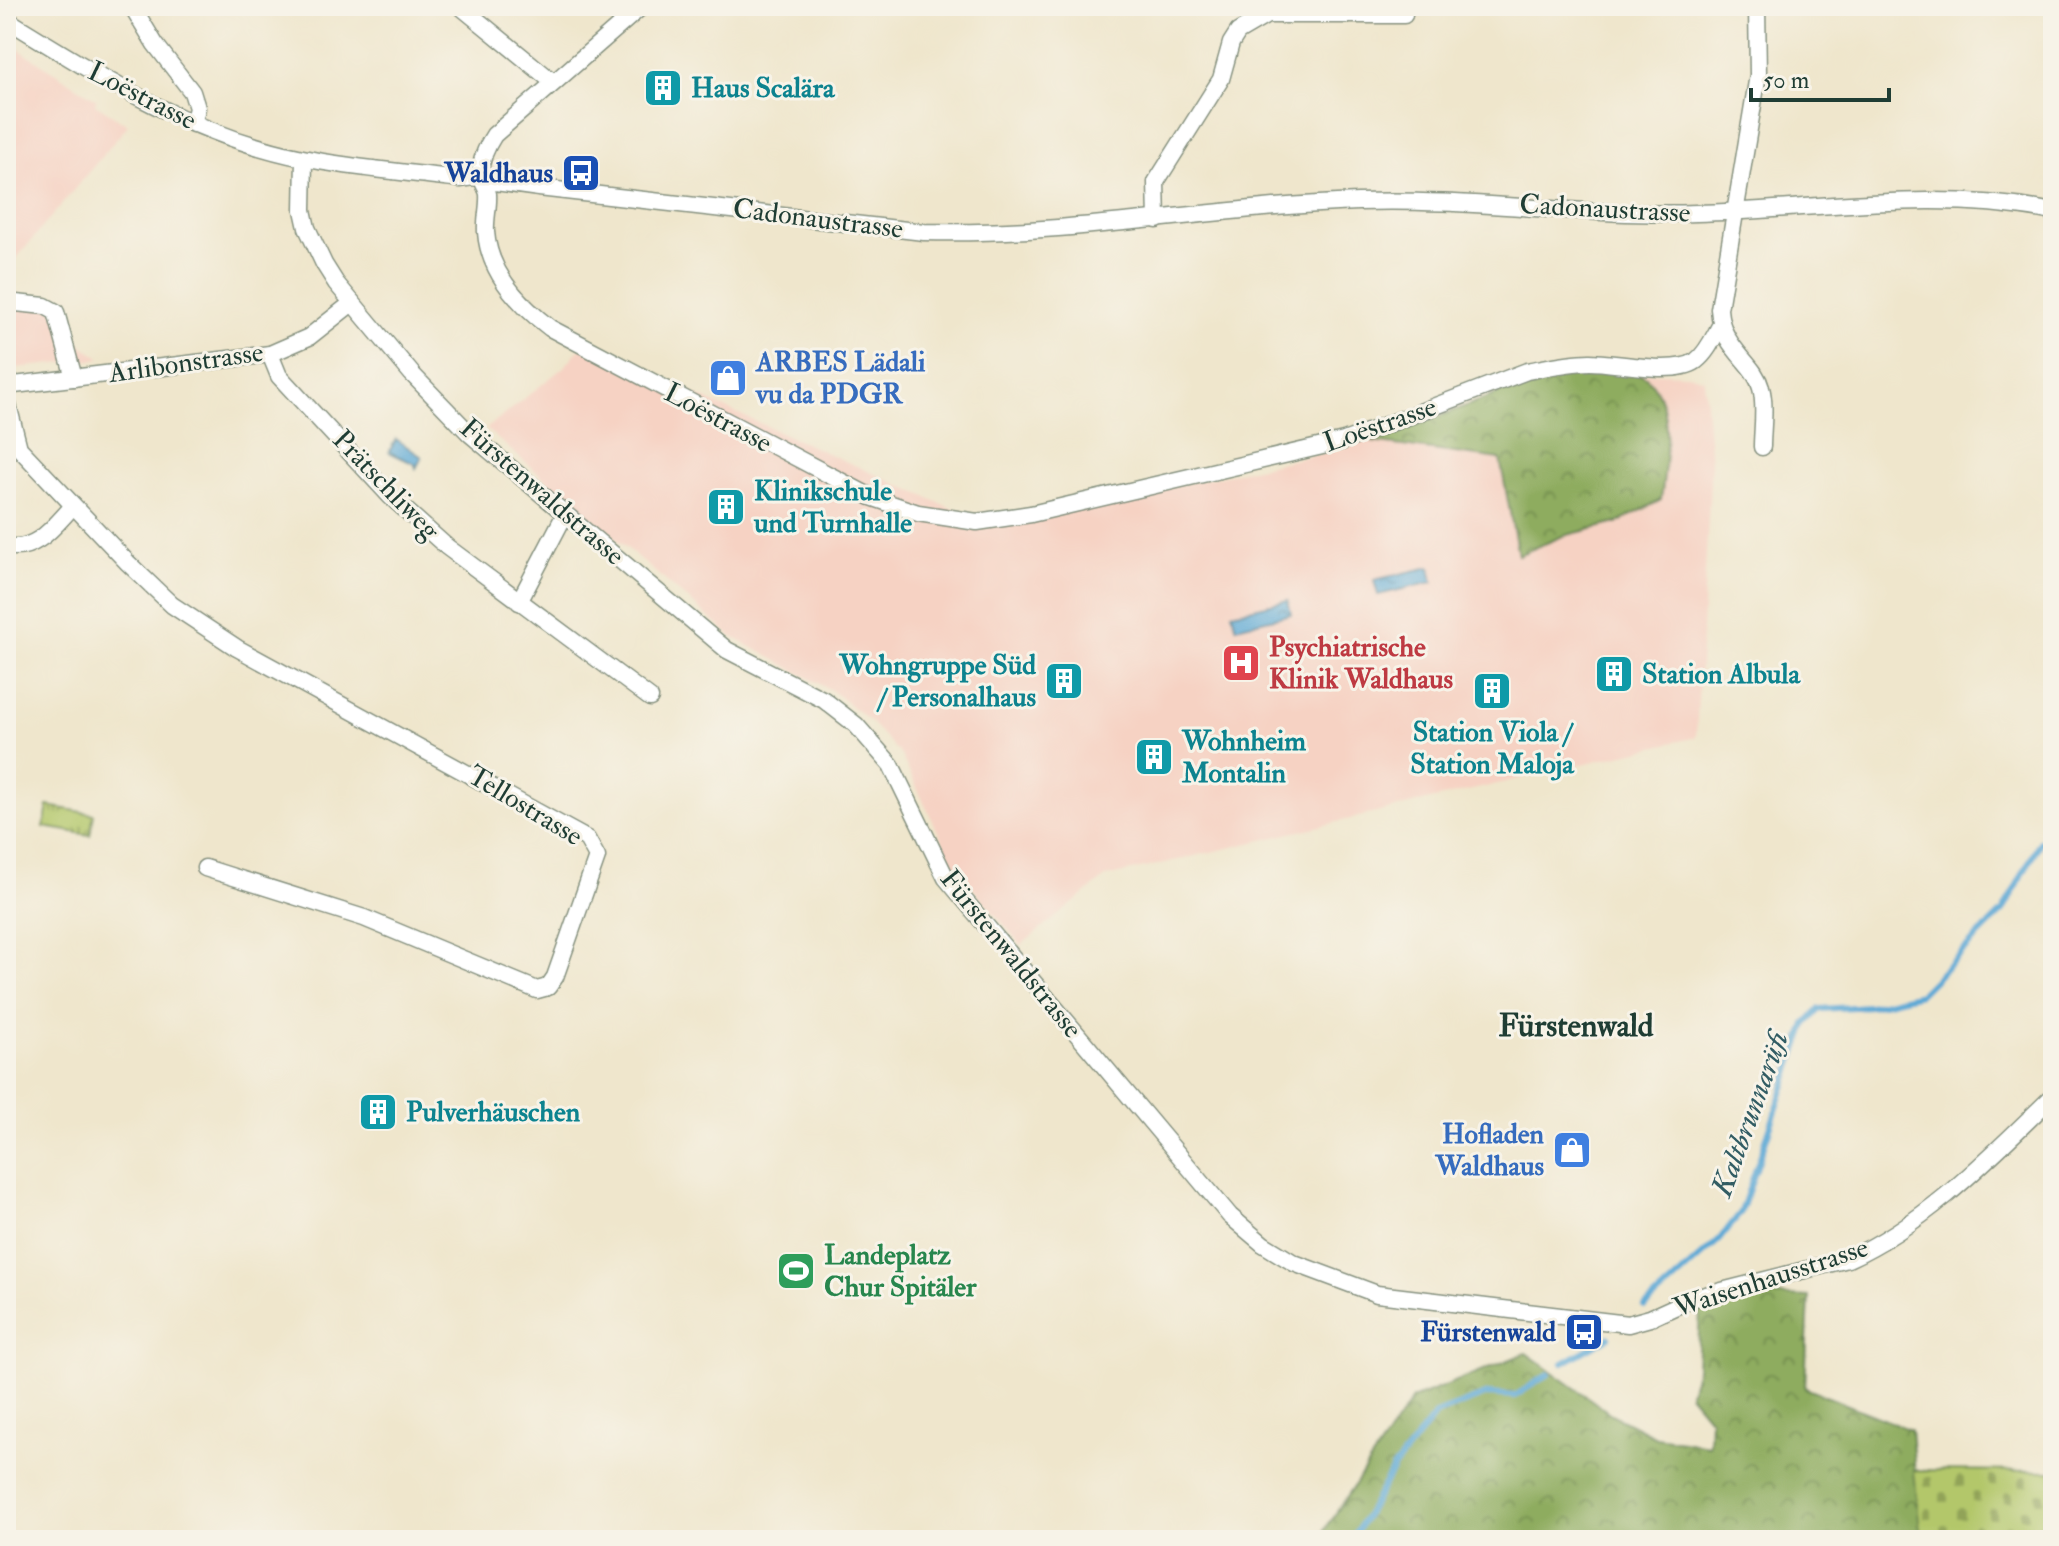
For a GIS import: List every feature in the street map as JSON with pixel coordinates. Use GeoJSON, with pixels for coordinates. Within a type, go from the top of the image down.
{"type":"FeatureCollection","features":[{"type":"Feature","properties":{"kind":"street"},"geometry":{"type":"LineString","coordinates":[[132,6],[155,44],[192,92],[197,108],[193,124]]}},
{"type":"Feature","properties":{"kind":"street"},"geometry":{"type":"LineString","coordinates":[[460,6],[553,82]]}},
{"type":"Feature","properties":{"kind":"street"},"geometry":{"type":"LineString","coordinates":[[481,176],[484,157],[494,135],[642,6]]}},
{"type":"Feature","properties":{"kind":"street"},"geometry":{"type":"LineString","coordinates":[[1757,6],[1758,75],[1720,296],[1721,324],[1730,344],[1761,387],[1762,447]]}},
{"type":"Feature","properties":{"kind":"street"},"geometry":{"type":"LineString","coordinates":[[1157,220],[1156,182],[1221,79],[1231,43],[1244,27],[1267,15],[1404,15]]}},
{"type":"Feature","properties":{"kind":"street","name":"Loëstrasse"},"geometry":{"type":"LineString","coordinates":[[6,19],[111,84],[193,124],[304,159],[460,179],[481,176],[488,193],[486,234],[491,260],[511,293],[550,328],[871,497],[918,513],[977,522],[1031,514],[1344,441],[1527,371],[1588,362],[1668,368],[1694,363],[1706,350],[1721,324]]}},
{"type":"Feature","properties":{"kind":"street","name":"Fürstenwaldstrasse"},"geometry":{"type":"LineString","coordinates":[[304,159],[302,192],[307,228],[336,283],[352,303],[470,434],[727,650],[824,700],[856,725],[891,765],[946,878],[1210,1196],[1263,1244],[1294,1263],[1377,1294],[1628,1324]]}},
{"type":"Feature","properties":{"kind":"street","name":"Cadonaustrasse"},"geometry":{"type":"LineString","coordinates":[[481,176],[510,184],[924,232],[1007,232],[1357,202],[1465,202],[1661,215],[1925,200],[2053,212]]}},
{"type":"Feature","properties":{"kind":"street"},"geometry":{"type":"LineString","coordinates":[[6,302],[45,306],[56,312],[74,378]]}},
{"type":"Feature","properties":{"kind":"street","name":"Arlibonstrasse"},"geometry":{"type":"LineString","coordinates":[[6,386],[270,354],[309,337],[352,303]]}},
{"type":"Feature","properties":{"kind":"street","name":"Prätschliweg"},"geometry":{"type":"LineString","coordinates":[[270,354],[279,376],[391,497],[447,547],[650,698]]}},
{"type":"Feature","properties":{"kind":"street","name":"Tellostrasse"},"geometry":{"type":"LineString","coordinates":[[6,397],[19,448],[128,563],[199,625],[587,839],[597,857],[555,977],[548,987],[537,990],[364,918],[205,868]]}},
{"type":"Feature","properties":{"kind":"street"},"geometry":{"type":"LineString","coordinates":[[6,546],[21,548],[36,542],[73,506]]}},
{"type":"Feature","properties":{"kind":"street"},"geometry":{"type":"LineString","coordinates":[[519,602],[565,514]]}},
{"type":"Feature","properties":{"kind":"street","name":"Waisenhausstrasse"},"geometry":{"type":"LineString","coordinates":[[1628,1324],[1650,1318],[1694,1298],[1848,1259],[1869,1249],[1943,1197],[2053,1096]]}},
{"type":"Feature","properties":{"kind":"shaded area"},"geometry":{"type":"Polygon","coordinates":[[[6,41],[96,99],[95,104],[128,125],[6,271],[6,41]]]}},
{"type":"Feature","properties":{"kind":"shaded area"},"geometry":{"type":"Polygon","coordinates":[[[6,292],[65,303],[79,343],[101,359],[6,369],[6,292]]]}},
{"type":"Feature","properties":{"kind":"shaded area","name":"Psychiatrische Klinik Waldhaus"},"geometry":{"type":"Polygon","coordinates":[[[583,345],[994,527],[1350,447],[1544,376],[1606,371],[1688,374],[1704,379],[1711,464],[1696,737],[1106,877],[1021,945],[955,867],[901,755],[869,720],[831,690],[731,636],[486,429],[564,367],[583,345]]]}},
{"type":"Feature","properties":{"kind":"green space"},"geometry":{"type":"Polygon","coordinates":[[[1606,371],[1643,375],[1654,385],[1661,399],[1666,433],[1661,500],[1617,523],[1563,536],[1518,555],[1500,459],[1372,442],[1544,376],[1606,371]]]}},
{"type":"Feature","properties":{"kind":"green space"},"geometry":{"type":"Polygon","coordinates":[[[48,806],[94,814],[90,835],[44,827],[48,806]]]}},
{"type":"Feature","properties":{"kind":"green space"},"geometry":{"type":"Polygon","coordinates":[[[1753,1295],[1809,1297],[1805,1388],[1911,1430],[1921,1540],[1318,1540],[1412,1399],[1526,1353],[1611,1414],[1656,1437],[1709,1445],[1710,1419],[1689,1394],[1697,1369],[1700,1312],[1753,1295]]]}},
{"type":"Feature","properties":{"kind":"green space"},"geometry":{"type":"Polygon","coordinates":[[[1914,1470],[2053,1471],[2053,1540],[1921,1540],[1914,1470]]]}},
{"type":"Feature","properties":{"kind":"water"},"geometry":{"type":"Polygon","coordinates":[[[396,439],[422,457],[416,468],[415,464],[389,452],[396,439]]]}},
{"type":"Feature","properties":{"kind":"water"},"geometry":{"type":"Polygon","coordinates":[[[1430,567],[1433,582],[1378,595],[1374,580],[1430,567]]]}},
{"type":"Feature","properties":{"kind":"water"},"geometry":{"type":"Polygon","coordinates":[[[1288,600],[1291,614],[1236,627],[1232,613],[1288,600]]]}},
{"type":"Feature","properties":{"kind":"waterway","name":"Kaltbrunnarüfi"},"geometry":{"type":"LineString","coordinates":[[1645,1307],[1719,1240],[1741,1212],[1806,1024],[1820,1009],[1870,1006],[1920,994],[2003,911],[2040,842]]}},
{"type":"Feature","properties":{"kind":"waterway","name":"Kaltbrunnarüfi"},"geometry":{"type":"LineString","coordinates":[[1563,1363],[1609,1337]]}},
{"type":"Feature","properties":{"kind":"waterway","name":"Kaltbrunnarüfi"},"geometry":{"type":"LineString","coordinates":[[1352,1540],[1394,1467],[1436,1414],[1488,1394],[1515,1396],[1549,1374]]}},
{"type":"Feature","properties":{"kind":"place","name":"Haus Scalära"},"geometry":{"type":"Point","coordinates":[663,88]}},
{"type":"Feature","properties":{"kind":"place","name":"Waldhaus"},"geometry":{"type":"Point","coordinates":[581,173]}},
{"type":"Feature","properties":{"kind":"place","name":"ARBES Lädali vu da PDGR"},"geometry":{"type":"Point","coordinates":[728,378]}},
{"type":"Feature","properties":{"kind":"place","name":"Klinikschule und Turnhalle"},"geometry":{"type":"Point","coordinates":[726,507]}},
{"type":"Feature","properties":{"kind":"place","name":"Psychiatrische Klinik Waldhaus"},"geometry":{"type":"Point","coordinates":[1241,663]}},
{"type":"Feature","properties":{"kind":"place","name":"Station Albula"},"geometry":{"type":"Point","coordinates":[1614,674]}},
{"type":"Feature","properties":{"kind":"place","name":"Wohngruppe Süd / Personalhaus"},"geometry":{"type":"Point","coordinates":[1064,681]}},
{"type":"Feature","properties":{"kind":"place","name":"Station Viola / Station Maloja"},"geometry":{"type":"Point","coordinates":[1492,691]}},
{"type":"Feature","properties":{"kind":"place","name":"Wohnheim Montalin"},"geometry":{"type":"Point","coordinates":[1154,757]}},
{"type":"Feature","properties":{"kind":"place","name":"Pulverhäuschen"},"geometry":{"type":"Point","coordinates":[378,1112]}},
{"type":"Feature","properties":{"kind":"place","name":"Hofladen Waldhaus"},"geometry":{"type":"Point","coordinates":[1572,1150]}},
{"type":"Feature","properties":{"kind":"place","name":"Landeplatz Chur Spitäler"},"geometry":{"type":"Point","coordinates":[796,1271]}},
{"type":"Feature","properties":{"kind":"place","name":"Fürstenwald"},"geometry":{"type":"Point","coordinates":[1584,1332]}},
{"type":"Feature","properties":{"kind":"district","name":"Fürstenwald"},"geometry":{"type":"Point","coordinates":[1576,1026]}}]}
